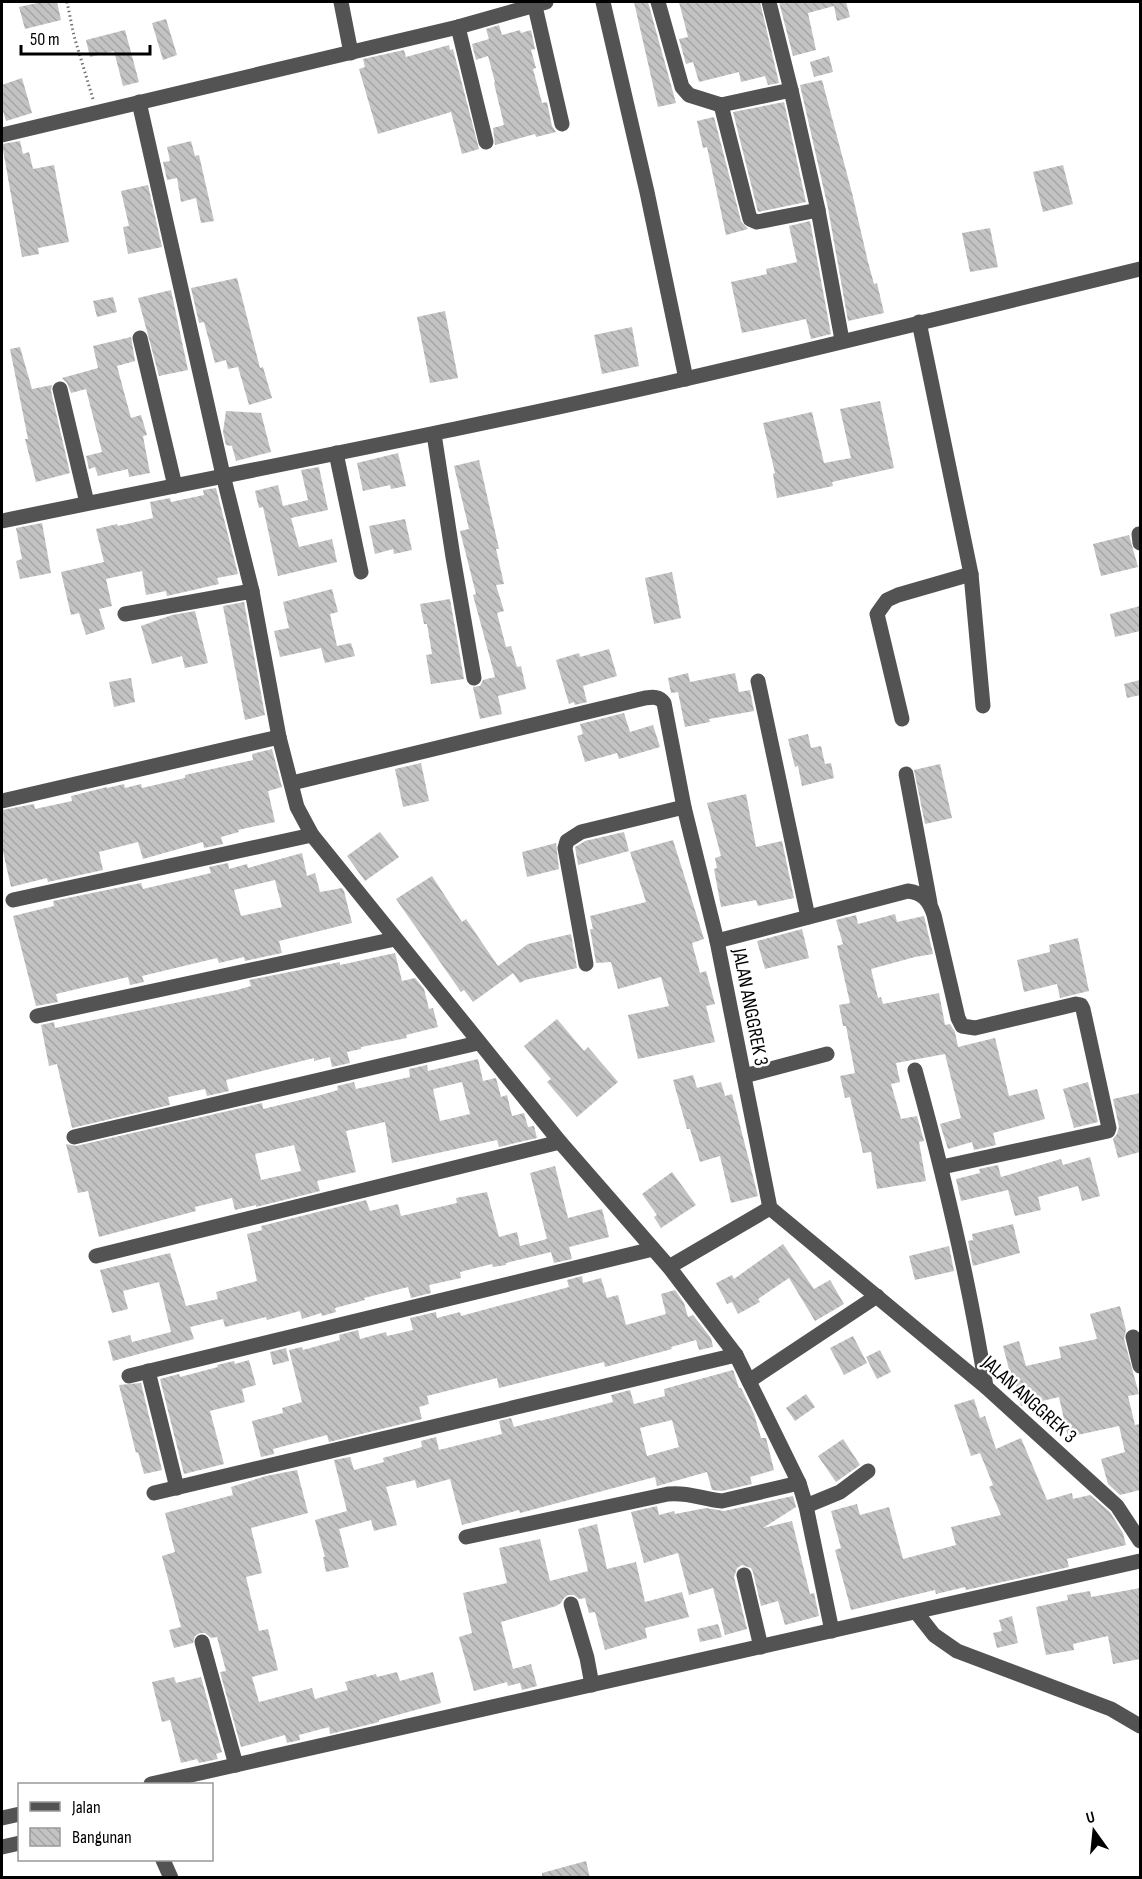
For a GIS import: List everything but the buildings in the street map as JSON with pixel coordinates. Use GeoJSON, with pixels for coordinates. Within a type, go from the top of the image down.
{"type":"FeatureCollection","features":[{"type":"Feature","properties":{"kind":"street"},"geometry":{"type":"LineString","coordinates":[[341,2],[351,53]]}},
{"type":"Feature","properties":{"kind":"street"},"geometry":{"type":"LineString","coordinates":[[2,135],[458,27],[538,2],[562,124]]}},
{"type":"Feature","properties":{"kind":"street"},"geometry":{"type":"LineString","coordinates":[[603,2],[647,192],[686,379]]}},
{"type":"Feature","properties":{"kind":"street"},"geometry":{"type":"LineString","coordinates":[[658,2],[682,87],[689,95],[721,105],[791,90]]}},
{"type":"Feature","properties":{"kind":"street"},"geometry":{"type":"LineString","coordinates":[[770,2],[818,210],[842,340]]}},
{"type":"Feature","properties":{"kind":"street"},"geometry":{"type":"LineString","coordinates":[[458,27],[486,142]]}},
{"type":"Feature","properties":{"kind":"street"},"geometry":{"type":"LineString","coordinates":[[139,102],[223,475],[252,591],[279,737],[297,807],[312,835],[478,1043],[560,1142],[669,1267],[736,1355],[799,1483],[806,1506],[832,1631]]}},
{"type":"Feature","properties":{"kind":"street"},"geometry":{"type":"LineString","coordinates":[[721,105],[750,219],[757,222],[818,210]]}},
{"type":"Feature","properties":{"kind":"street"},"geometry":{"type":"LineString","coordinates":[[2,521],[434,434],[686,379],[1140,269]]}},
{"type":"Feature","properties":{"kind":"street"},"geometry":{"type":"LineString","coordinates":[[919,322],[970,574],[983,706]]}},
{"type":"Feature","properties":{"kind":"street"},"geometry":{"type":"LineString","coordinates":[[140,338],[175,486]]}},
{"type":"Feature","properties":{"kind":"street"},"geometry":{"type":"LineString","coordinates":[[60,389],[87,503]]}},
{"type":"Feature","properties":{"kind":"street"},"geometry":{"type":"LineString","coordinates":[[434,434],[474,678]]}},
{"type":"Feature","properties":{"kind":"street"},"geometry":{"type":"LineString","coordinates":[[336,453],[361,572]]}},
{"type":"Feature","properties":{"kind":"street"},"geometry":{"type":"LineString","coordinates":[[902,719],[877,614],[887,600],[898,595],[970,574]]}},
{"type":"Feature","properties":{"kind":"street"},"geometry":{"type":"LineString","coordinates":[[125,614],[252,591]]}},
{"type":"Feature","properties":{"kind":"street"},"geometry":{"type":"LineString","coordinates":[[758,681],[808,917]]}},
{"type":"Feature","properties":{"kind":"street","name":"JALAN ANGGREK 3"},"geometry":{"type":"LineString","coordinates":[[292,783],[652,697],[664,703],[684,807],[717,941],[770,1208],[986,1387],[1117,1506],[1140,1541]]}},
{"type":"Feature","properties":{"kind":"street"},"geometry":{"type":"LineString","coordinates":[[2,801],[279,737]]}},
{"type":"Feature","properties":{"kind":"street"},"geometry":{"type":"LineString","coordinates":[[906,774],[930,903],[958,1018],[962,1026],[975,1028],[1076,1004],[1082,1007],[1109,1128],[1105,1132],[942,1167]]}},
{"type":"Feature","properties":{"kind":"street"},"geometry":{"type":"LineString","coordinates":[[586,964],[565,848],[567,841],[581,832],[684,807]]}},
{"type":"Feature","properties":{"kind":"street"},"geometry":{"type":"LineString","coordinates":[[13,900],[312,835]]}},
{"type":"Feature","properties":{"kind":"street"},"geometry":{"type":"LineString","coordinates":[[717,941],[908,891],[918,893],[930,903]]}},
{"type":"Feature","properties":{"kind":"street"},"geometry":{"type":"LineString","coordinates":[[37,1016],[395,939]]}},
{"type":"Feature","properties":{"kind":"street"},"geometry":{"type":"LineString","coordinates":[[74,1137],[478,1043]]}},
{"type":"Feature","properties":{"kind":"street"},"geometry":{"type":"LineString","coordinates":[[744,1076],[827,1054]]}},
{"type":"Feature","properties":{"kind":"street"},"geometry":{"type":"LineString","coordinates":[[915,1070],[942,1167],[978,1337],[986,1387]]}},
{"type":"Feature","properties":{"kind":"street"},"geometry":{"type":"LineString","coordinates":[[96,1256],[560,1142]]}},
{"type":"Feature","properties":{"kind":"street"},"geometry":{"type":"LineString","coordinates":[[669,1267],[770,1208]]}},
{"type":"Feature","properties":{"kind":"street"},"geometry":{"type":"LineString","coordinates":[[129,1376],[653,1249]]}},
{"type":"Feature","properties":{"kind":"street"},"geometry":{"type":"LineString","coordinates":[[749,1381],[877,1296]]}},
{"type":"Feature","properties":{"kind":"street"},"geometry":{"type":"LineString","coordinates":[[1133,1337],[1140,1366]]}},
{"type":"Feature","properties":{"kind":"street"},"geometry":{"type":"LineString","coordinates":[[154,1494],[736,1355]]}},
{"type":"Feature","properties":{"kind":"street"},"geometry":{"type":"LineString","coordinates":[[148,1371],[177,1488]]}},
{"type":"Feature","properties":{"kind":"street"},"geometry":{"type":"LineString","coordinates":[[806,1506],[840,1492],[868,1471]]}},
{"type":"Feature","properties":{"kind":"street"},"geometry":{"type":"LineString","coordinates":[[466,1537],[668,1494],[683,1493],[722,1501],[799,1483]]}},
{"type":"Feature","properties":{"kind":"street"},"geometry":{"type":"LineString","coordinates":[[160,1783],[1140,1561]]}},
{"type":"Feature","properties":{"kind":"street"},"geometry":{"type":"LineString","coordinates":[[744,1575],[761,1647]]}},
{"type":"Feature","properties":{"kind":"street"},"geometry":{"type":"LineString","coordinates":[[571,1604],[587,1658],[592,1685]]}},
{"type":"Feature","properties":{"kind":"street"},"geometry":{"type":"LineString","coordinates":[[916,1612],[934,1635],[957,1651],[1111,1709],[1140,1726]]}},
{"type":"Feature","properties":{"kind":"street"},"geometry":{"type":"LineString","coordinates":[[202,1642],[236,1765]]}},
{"type":"Feature","properties":{"kind":"street"},"geometry":{"type":"LineString","coordinates":[[2,1818],[18,1814]]}},
{"type":"Feature","properties":{"kind":"street"},"geometry":{"type":"LineString","coordinates":[[2,1847],[18,1843]]}},
{"type":"Feature","properties":{"kind":"street"},"geometry":{"type":"LineString","coordinates":[[163,1861],[171,1878]]}},
{"type":"Feature","properties":{"kind":"path"},"geometry":{"type":"LineString","coordinates":[[67,2],[74,36],[97,112]]}}]}
